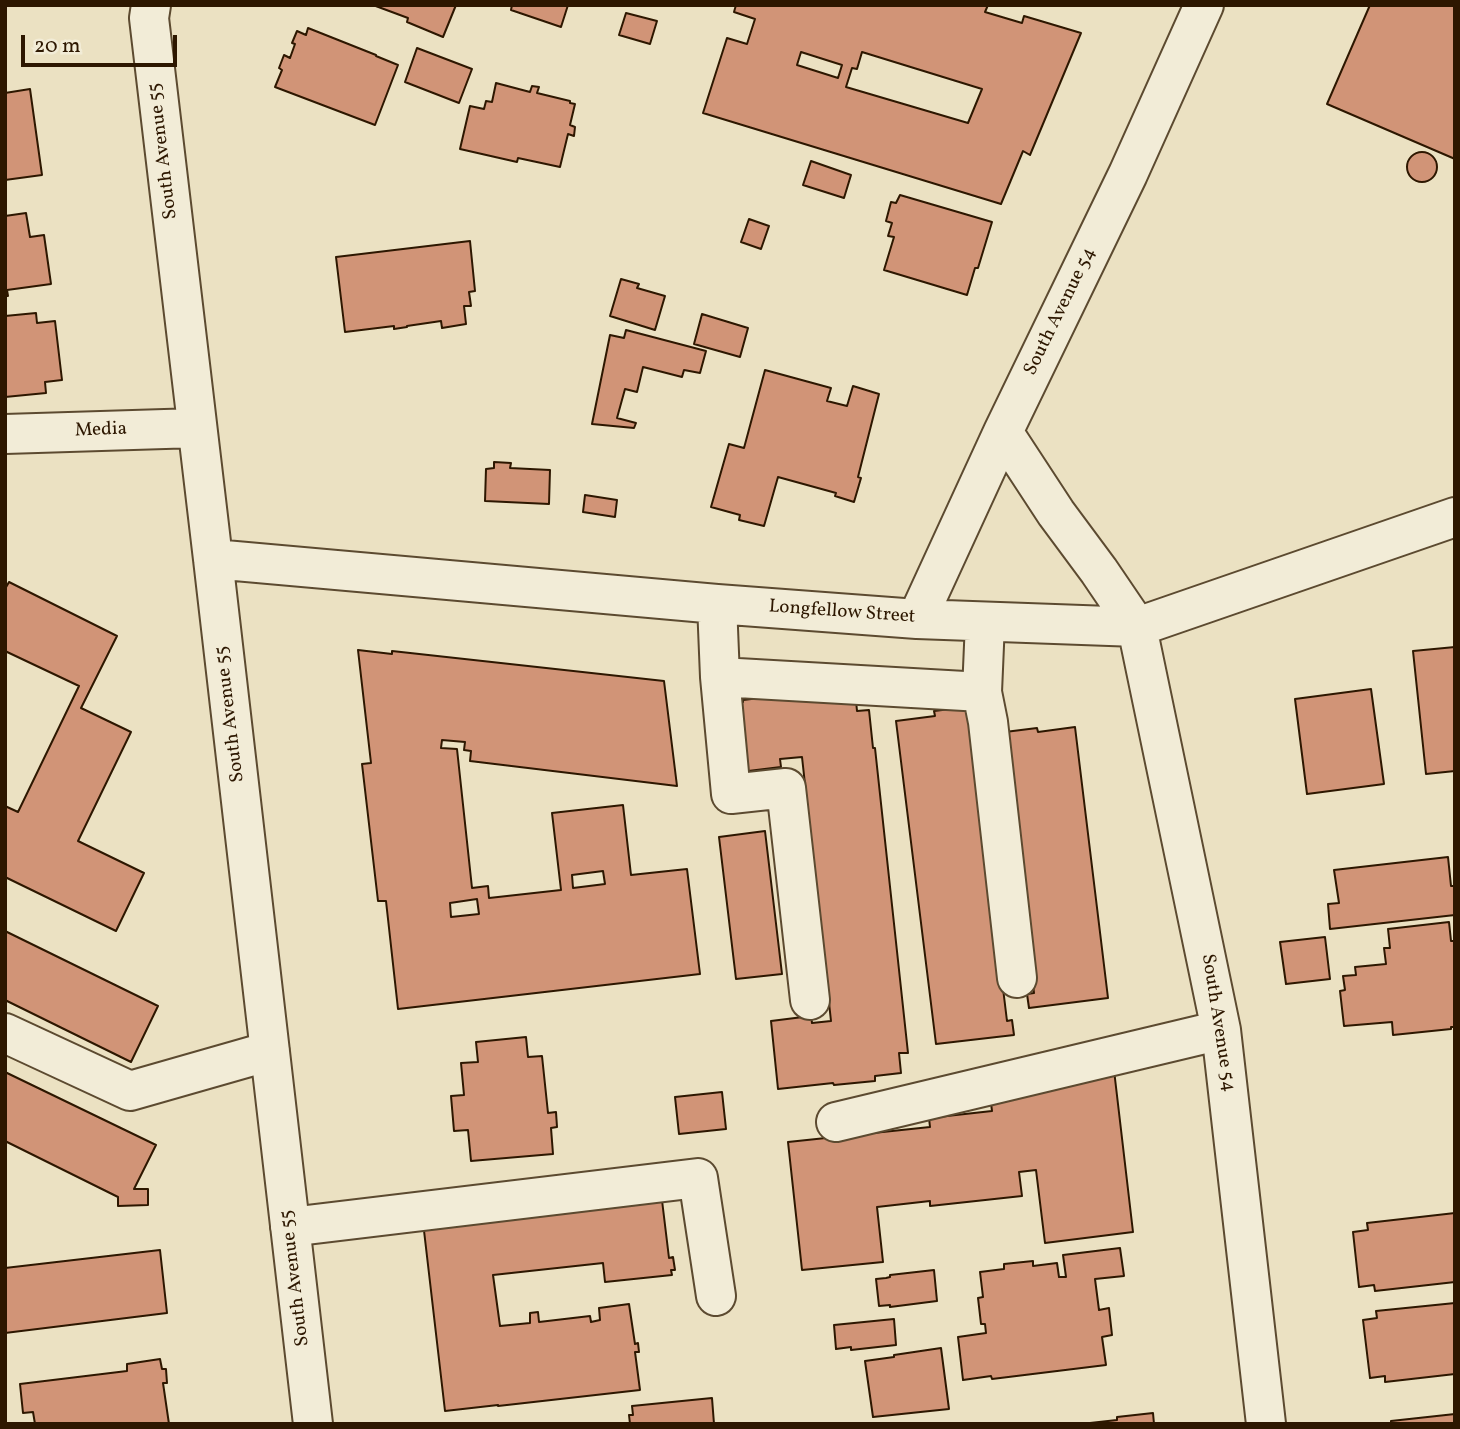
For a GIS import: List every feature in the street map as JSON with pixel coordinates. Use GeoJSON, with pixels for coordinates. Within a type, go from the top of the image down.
{"type":"FeatureCollection","features":[{"type":"Feature","properties":{"kind":"street","name":"South Avenue 55"},"geometry":{"type":"LineString","coordinates":[[151,5],[149,18],[313,1424]]}},
{"type":"Feature","properties":{"kind":"street","name":"South Avenue 54"},"geometry":{"type":"LineString","coordinates":[[917,619],[1003,432],[1128,174],[1204,5]]}},
{"type":"Feature","properties":{"kind":"street","name":"Media"},"geometry":{"type":"LineString","coordinates":[[5,434],[197,428]]}},
{"type":"Feature","properties":{"kind":"street"},"geometry":{"type":"LineString","coordinates":[[1003,432],[1056,513],[1137,627]]}},
{"type":"Feature","properties":{"kind":"street","name":"Longfellow Street"},"geometry":{"type":"LineString","coordinates":[[213,559],[917,619],[1137,627],[1455,517]]}},
{"type":"Feature","properties":{"kind":"street"},"geometry":{"type":"LineString","coordinates":[[717,604],[720,677],[731,794],[786,788],[810,1000]]}},
{"type":"Feature","properties":{"kind":"street"},"geometry":{"type":"LineString","coordinates":[[985,622],[982,692],[988,722],[1017,978]]}},
{"type":"Feature","properties":{"kind":"street","name":"South Avenue 54"},"geometry":{"type":"LineString","coordinates":[[1137,627],[1222,1030],[1266,1424]]}},
{"type":"Feature","properties":{"kind":"street"},"geometry":{"type":"LineString","coordinates":[[720,677],[982,692]]}},
{"type":"Feature","properties":{"kind":"street"},"geometry":{"type":"LineString","coordinates":[[836,1122],[1222,1030]]}},
{"type":"Feature","properties":{"kind":"street"},"geometry":{"type":"LineString","coordinates":[[5,1033],[130,1091],[270,1051]]}},
{"type":"Feature","properties":{"kind":"street"},"geometry":{"type":"LineString","coordinates":[[290,1227],[698,1178],[716,1296]]}},
{"type":"Feature","properties":{"kind":"building"},"geometry":{"type":"Polygon","coordinates":[[[373,5],[456,5],[443,37],[407,22],[408,18],[373,5]]]}},
{"type":"Feature","properties":{"kind":"building"},"geometry":{"type":"Polygon","coordinates":[[[512,5],[568,5],[561,27],[511,10],[512,5]]]}},
{"type":"Feature","properties":{"kind":"building"},"geometry":{"type":"Polygon","coordinates":[[[736,5],[988,5],[985,12],[1022,23],[1024,16],[1081,33],[1030,155],[1023,151],[1001,204],[703,113],[727,38],[747,44],[755,19],[734,12],[736,5]],[[801,52],[797,65],[838,78],[842,65],[801,52]],[[862,52],[857,69],[852,68],[846,87],[968,123],[982,89],[862,52]]]}},
{"type":"Feature","properties":{"kind":"building"},"geometry":{"type":"Polygon","coordinates":[[[1370,5],[1455,5],[1455,159],[1327,104],[1370,5]]]}},
{"type":"Feature","properties":{"kind":"building"},"geometry":{"type":"Polygon","coordinates":[[[626,13],[657,21],[650,44],[619,35],[626,13]]]}},
{"type":"Feature","properties":{"kind":"building"},"geometry":{"type":"Polygon","coordinates":[[[308,28],[398,65],[375,125],[275,87],[282,70],[279,68],[284,55],[290,58],[297,31],[306,35],[308,28]]]}},
{"type":"Feature","properties":{"kind":"building"},"geometry":{"type":"Polygon","coordinates":[[[417,48],[472,69],[459,103],[405,82],[417,48]]]}},
{"type":"Feature","properties":{"kind":"building"},"geometry":{"type":"Polygon","coordinates":[[[496,83],[530,92],[532,86],[539,87],[537,93],[575,104],[570,125],[575,127],[574,136],[568,134],[560,167],[518,158],[517,162],[460,149],[470,106],[484,109],[486,101],[492,102],[496,83]]]}},
{"type":"Feature","properties":{"kind":"building"},"geometry":{"type":"Polygon","coordinates":[[[30,89],[42,175],[5,180],[5,93],[30,89]]]}},
{"type":"Feature","properties":{"kind":"building"},"geometry":{"type":"Polygon","coordinates":[[[1422,152],[1432,157],[1437,167],[1432,177],[1422,182],[1412,177],[1407,167],[1412,157],[1422,152]]]}},
{"type":"Feature","properties":{"kind":"building"},"geometry":{"type":"Polygon","coordinates":[[[811,161],[851,175],[844,198],[803,185],[811,161]]]}},
{"type":"Feature","properties":{"kind":"building"},"geometry":{"type":"Polygon","coordinates":[[[900,195],[992,222],[967,295],[884,270],[894,237],[888,236],[892,223],[886,221],[891,202],[896,203],[900,195]]]}},
{"type":"Feature","properties":{"kind":"building"},"geometry":{"type":"Polygon","coordinates":[[[26,213],[30,237],[44,235],[51,284],[7,290],[8,296],[5,296],[5,216],[26,213]]]}},
{"type":"Feature","properties":{"kind":"building"},"geometry":{"type":"Polygon","coordinates":[[[749,219],[769,226],[761,249],[741,242],[749,219]]]}},
{"type":"Feature","properties":{"kind":"building"},"geometry":{"type":"Polygon","coordinates":[[[470,241],[475,291],[469,292],[471,306],[464,306],[466,324],[442,328],[441,321],[394,329],[394,326],[345,332],[336,257],[470,241]]]}},
{"type":"Feature","properties":{"kind":"building"},"geometry":{"type":"Polygon","coordinates":[[[621,279],[639,284],[637,288],[665,296],[655,330],[610,316],[621,279]]]}},
{"type":"Feature","properties":{"kind":"building"},"geometry":{"type":"Polygon","coordinates":[[[36,313],[37,323],[55,321],[62,380],[45,382],[46,393],[5,397],[5,316],[36,313]]]}},
{"type":"Feature","properties":{"kind":"building"},"geometry":{"type":"Polygon","coordinates":[[[702,314],[748,328],[740,357],[694,344],[702,314]]]}},
{"type":"Feature","properties":{"kind":"building"},"geometry":{"type":"Polygon","coordinates":[[[626,330],[706,351],[700,373],[684,370],[682,377],[643,367],[637,392],[625,389],[617,418],[636,423],[634,428],[592,424],[610,335],[624,338],[626,330]]]}},
{"type":"Feature","properties":{"kind":"building"},"geometry":{"type":"Polygon","coordinates":[[[765,370],[831,388],[827,401],[847,406],[853,386],[879,394],[854,502],[835,496],[836,493],[778,477],[764,526],[739,520],[740,515],[711,507],[729,444],[744,448],[765,370]]]}},
{"type":"Feature","properties":{"kind":"building"},"geometry":{"type":"Polygon","coordinates":[[[494,462],[511,463],[510,468],[550,470],[549,504],[485,501],[486,469],[494,468],[494,462]]]}},
{"type":"Feature","properties":{"kind":"building"},"geometry":{"type":"Polygon","coordinates":[[[585,495],[617,500],[615,517],[583,512],[585,495]]]}},
{"type":"Feature","properties":{"kind":"building"},"geometry":{"type":"Polygon","coordinates":[[[9,582],[117,636],[81,708],[131,732],[78,841],[144,873],[116,931],[5,877],[5,806],[18,812],[79,686],[5,651],[5,589],[9,582]]]}},
{"type":"Feature","properties":{"kind":"building"},"geometry":{"type":"Polygon","coordinates":[[[1455,647],[1455,771],[1426,774],[1413,651],[1455,647]]]}},
{"type":"Feature","properties":{"kind":"building"},"geometry":{"type":"Polygon","coordinates":[[[358,650],[392,654],[392,651],[664,681],[677,786],[470,761],[471,751],[464,750],[465,742],[442,740],[441,748],[457,749],[472,888],[488,886],[489,898],[561,890],[552,813],[623,805],[631,875],[687,869],[700,974],[398,1009],[386,901],[378,901],[362,764],[371,763],[358,650]],[[603,871],[572,875],[573,888],[605,884],[603,871]],[[477,899],[450,903],[451,917],[479,914],[477,899]]]}},
{"type":"Feature","properties":{"kind":"building"},"geometry":{"type":"Polygon","coordinates":[[[1371,689],[1384,784],[1307,794],[1295,699],[1371,689]]]}},
{"type":"Feature","properties":{"kind":"building"},"geometry":{"type":"Polygon","coordinates":[[[855,690],[857,711],[869,710],[875,748],[908,1053],[899,1053],[901,1073],[875,1076],[875,1081],[778,1089],[771,1021],[811,1016],[812,1023],[831,1021],[802,757],[780,759],[781,767],[740,772],[733,703],[768,697],[855,690]]]}},
{"type":"Feature","properties":{"kind":"building"},"geometry":{"type":"Polygon","coordinates":[[[975,706],[971,726],[1007,1021],[1012,1020],[1014,1035],[936,1044],[896,721],[935,716],[934,711],[975,706]]]}},
{"type":"Feature","properties":{"kind":"building"},"geometry":{"type":"Polygon","coordinates":[[[1075,727],[1108,998],[1029,1008],[1027,994],[1034,993],[1005,750],[997,733],[1037,728],[1038,732],[1075,727]]]}},
{"type":"Feature","properties":{"kind":"building"},"geometry":{"type":"Polygon","coordinates":[[[765,831],[782,974],[736,979],[719,837],[765,831]]]}},
{"type":"Feature","properties":{"kind":"building"},"geometry":{"type":"Polygon","coordinates":[[[1448,857],[1451,886],[1455,886],[1455,915],[1330,929],[1328,904],[1339,903],[1334,870],[1448,857]]]}},
{"type":"Feature","properties":{"kind":"building"},"geometry":{"type":"Polygon","coordinates":[[[1449,922],[1451,941],[1454,941],[1455,949],[1455,1027],[1393,1035],[1392,1022],[1344,1026],[1340,991],[1345,990],[1343,976],[1356,975],[1355,967],[1386,964],[1384,948],[1390,948],[1388,929],[1449,922]]]}},
{"type":"Feature","properties":{"kind":"building"},"geometry":{"type":"Polygon","coordinates":[[[5,931],[158,1006],[131,1062],[5,1000],[5,931]]]}},
{"type":"Feature","properties":{"kind":"building"},"geometry":{"type":"Polygon","coordinates":[[[1325,937],[1330,979],[1286,984],[1280,942],[1325,937]]]}},
{"type":"Feature","properties":{"kind":"building"},"geometry":{"type":"Polygon","coordinates":[[[526,1037],[528,1057],[542,1056],[548,1113],[556,1112],[557,1127],[551,1128],[553,1154],[471,1161],[468,1130],[454,1131],[451,1096],[464,1095],[461,1063],[478,1062],[476,1042],[526,1037]]]}},
{"type":"Feature","properties":{"kind":"building"},"geometry":{"type":"Polygon","coordinates":[[[1114,1070],[1133,1232],[1045,1243],[1036,1170],[1019,1172],[1022,1196],[930,1206],[930,1201],[877,1207],[883,1262],[802,1270],[788,1142],[930,1127],[929,1118],[992,1111],[989,1088],[1114,1070]]]}},
{"type":"Feature","properties":{"kind":"building"},"geometry":{"type":"Polygon","coordinates":[[[5,1072],[156,1145],[134,1189],[148,1189],[148,1205],[118,1206],[118,1197],[5,1141],[5,1072]]]}},
{"type":"Feature","properties":{"kind":"building"},"geometry":{"type":"Polygon","coordinates":[[[722,1092],[726,1129],[679,1134],[675,1097],[722,1092]]]}},
{"type":"Feature","properties":{"kind":"building"},"geometry":{"type":"Polygon","coordinates":[[[661,1192],[669,1258],[673,1257],[675,1270],[671,1270],[672,1275],[605,1282],[603,1263],[493,1275],[500,1326],[530,1323],[530,1313],[538,1312],[539,1322],[590,1316],[591,1322],[600,1320],[599,1308],[629,1304],[635,1344],[638,1343],[639,1352],[635,1352],[640,1390],[445,1411],[423,1222],[661,1192]]]}},
{"type":"Feature","properties":{"kind":"building"},"geometry":{"type":"Polygon","coordinates":[[[1455,1213],[1455,1282],[1375,1291],[1374,1285],[1359,1287],[1353,1232],[1368,1230],[1367,1223],[1455,1213]]]}},
{"type":"Feature","properties":{"kind":"building"},"geometry":{"type":"Polygon","coordinates":[[[1120,1248],[1124,1276],[1095,1279],[1099,1310],[1109,1308],[1112,1335],[1102,1337],[1106,1365],[963,1380],[958,1337],[986,1333],[985,1324],[981,1324],[978,1298],[983,1297],[980,1272],[1004,1269],[1004,1264],[1033,1261],[1033,1266],[1057,1263],[1059,1277],[1066,1277],[1063,1255],[1120,1248]]]}},
{"type":"Feature","properties":{"kind":"building"},"geometry":{"type":"Polygon","coordinates":[[[160,1250],[167,1313],[5,1333],[5,1268],[160,1250]]]}},
{"type":"Feature","properties":{"kind":"building"},"geometry":{"type":"Polygon","coordinates":[[[934,1270],[937,1301],[879,1306],[876,1279],[934,1270]]]}},
{"type":"Feature","properties":{"kind":"building"},"geometry":{"type":"Polygon","coordinates":[[[1455,1303],[1455,1374],[1385,1382],[1385,1376],[1370,1378],[1363,1320],[1377,1318],[1376,1311],[1455,1303]]]}},
{"type":"Feature","properties":{"kind":"building"},"geometry":{"type":"Polygon","coordinates":[[[894,1319],[896,1345],[836,1349],[834,1325],[894,1319]]]}},
{"type":"Feature","properties":{"kind":"building"},"geometry":{"type":"Polygon","coordinates":[[[941,1348],[949,1409],[873,1417],[865,1361],[941,1348]]]}},
{"type":"Feature","properties":{"kind":"building"},"geometry":{"type":"Polygon","coordinates":[[[160,1359],[162,1369],[166,1369],[167,1383],[163,1383],[169,1424],[35,1424],[33,1412],[23,1413],[20,1384],[127,1371],[127,1364],[160,1359]]]}},
{"type":"Feature","properties":{"kind":"building"},"geometry":{"type":"Polygon","coordinates":[[[712,1398],[714,1424],[630,1424],[632,1406],[712,1398]]]}},
{"type":"Feature","properties":{"kind":"building"},"geometry":{"type":"Polygon","coordinates":[[[1153,1413],[1154,1424],[1081,1424],[1117,1420],[1117,1417],[1153,1413]]]}},
{"type":"Feature","properties":{"kind":"building"},"geometry":{"type":"Polygon","coordinates":[[[1455,1414],[1455,1424],[1391,1424],[1391,1421],[1455,1414]]]}}]}
